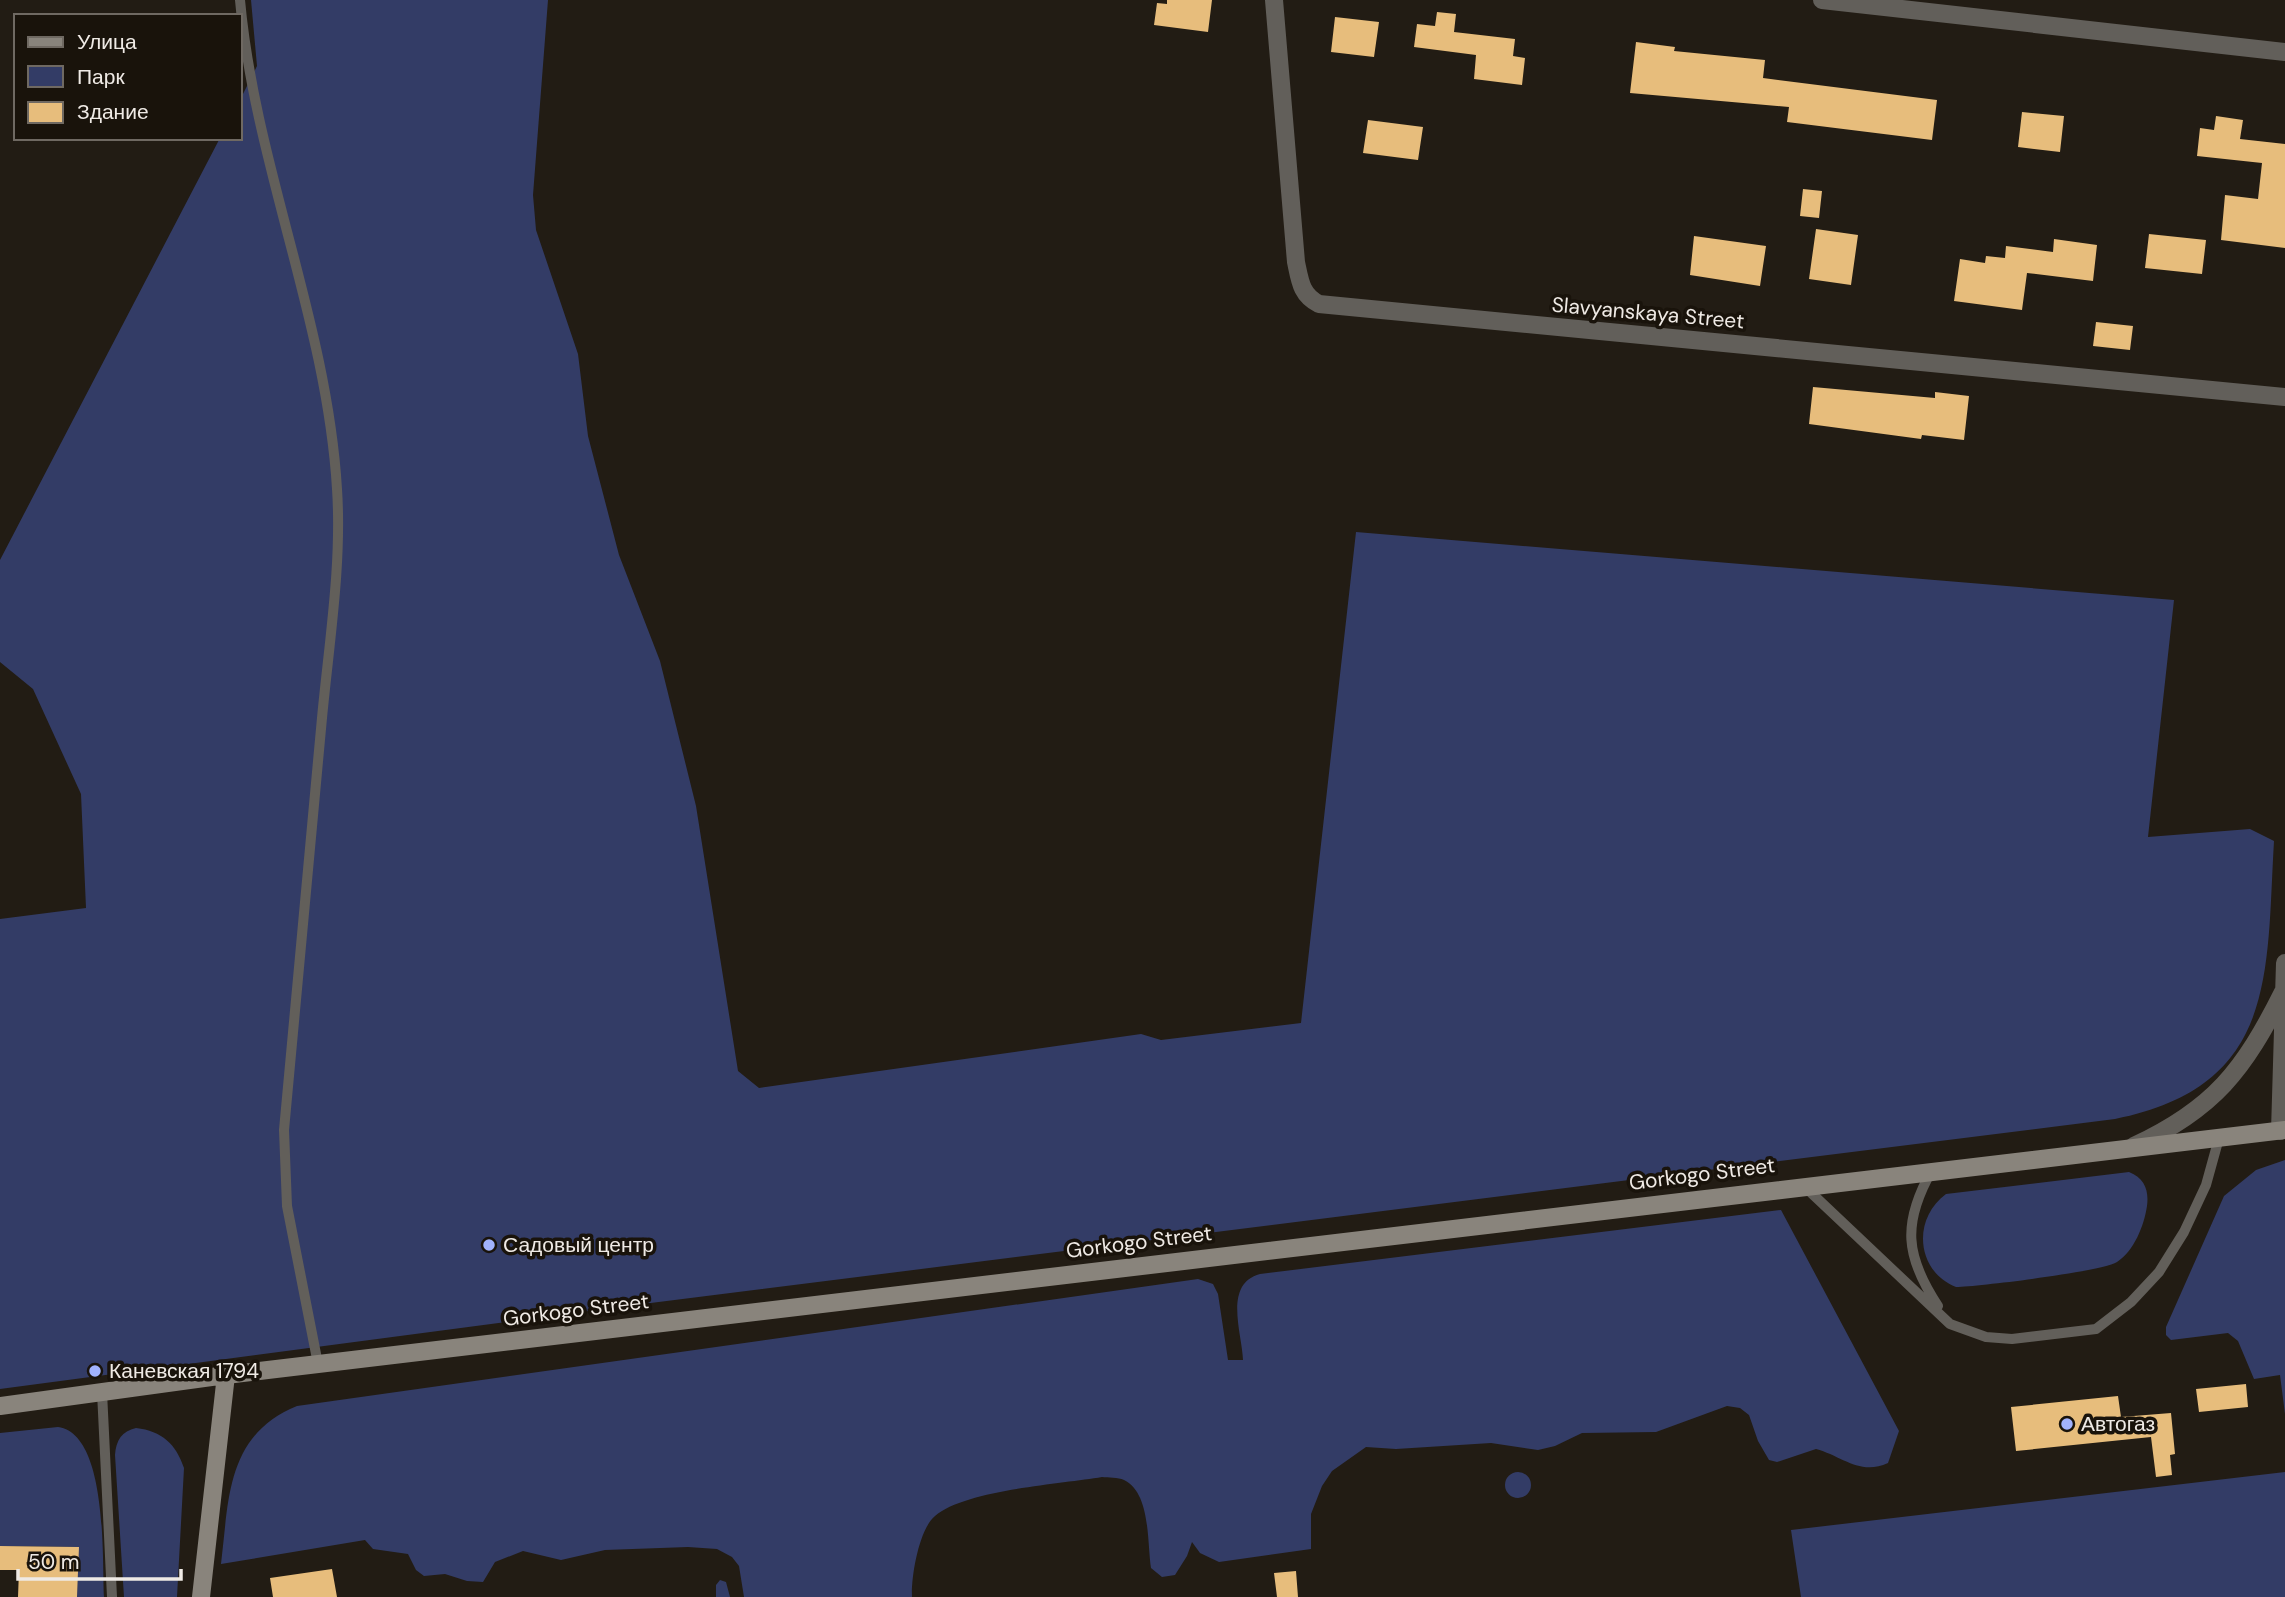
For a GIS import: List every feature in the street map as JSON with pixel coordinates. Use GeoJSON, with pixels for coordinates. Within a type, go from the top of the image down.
{"type":"FeatureCollection","features":[{"type":"Feature","properties":{"kind":"main road","name":"Gorkogo Street"},"geometry":{"type":"LineString","coordinates":[[0,1406],[226,1375],[2282,1130]]}},
{"type":"Feature","properties":{"kind":"main road"},"geometry":{"type":"LineString","coordinates":[[201,1597],[226,1375]]}},
{"type":"Feature","properties":{"kind":"street","name":"Slavyanskaya Street"},"geometry":{"type":"LineString","coordinates":[[1274,0],[1296,262],[1302,290],[1308,298],[1319,304],[2285,397]]}},
{"type":"Feature","properties":{"kind":"street"},"geometry":{"type":"LineString","coordinates":[[1822,0],[2285,51]]}},
{"type":"Feature","properties":{"kind":"street"},"geometry":{"type":"LineString","coordinates":[[2282,1130],[2285,963]]}},
{"type":"Feature","properties":{"kind":"street"},"geometry":{"type":"LineString","coordinates":[[2132,1147],[2181,1122],[2215,1097],[2262,1034],[2284,994]]}},
{"type":"Feature","properties":{"kind":"lane"},"geometry":{"type":"LineString","coordinates":[[242,24],[245,60],[260,131],[319,356],[338,492],[334,585],[284,1130],[287,1206],[317,1364]]}},
{"type":"Feature","properties":{"kind":"lane"},"geometry":{"type":"LineString","coordinates":[[1803,1185],[1950,1324],[1986,1336],[2012,1339],[2096,1329],[2116,1316],[2159,1272],[2184,1232],[2206,1185],[2219,1138]]}},
{"type":"Feature","properties":{"kind":"lane"},"geometry":{"type":"LineString","coordinates":[[1932,1170],[1918,1194],[1911,1218],[1910,1238],[1913,1261],[1924,1286],[1950,1324]]}},
{"type":"Feature","properties":{"kind":"lane"},"geometry":{"type":"LineString","coordinates":[[102,1392],[112,1597]]}},
{"type":"Feature","properties":{"kind":"green space"},"geometry":{"type":"Polygon","coordinates":[[[251,0],[548,0],[533,195],[536,230],[578,354],[588,436],[619,555],[660,661],[696,806],[738,1071],[759,1088],[1141,1034],[1161,1040],[1301,1023],[1356,532],[2174,600],[2148,837],[2250,829],[2274,841],[2269,936],[2263,979],[2253,1018],[2235,1052],[2207,1080],[2168,1103],[2115,1119],[619,1307],[0,1389],[0,919],[86,908],[81,794],[33,689],[0,662],[0,560],[219,140],[242,140],[242,96],[257,66],[251,0]]]}},
{"type":"Feature","properties":{"kind":"green space"},"geometry":{"type":"Polygon","coordinates":[[[2285,1160],[2285,1414],[2280,1375],[2254,1379],[2238,1341],[2228,1333],[2171,1340],[2166,1335],[2166,1327],[2224,1196],[2256,1170],[2285,1160]]]}},
{"type":"Feature","properties":{"kind":"green space"},"geometry":{"type":"Polygon","coordinates":[[[2129,1172],[2145,1186],[2147,1206],[2137,1237],[2117,1262],[2065,1274],[1956,1287],[1933,1269],[1926,1257],[1923,1244],[1928,1217],[1946,1194],[2129,1172]]]}},
{"type":"Feature","properties":{"kind":"green space"},"geometry":{"type":"Polygon","coordinates":[[[1781,1210],[1899,1431],[1888,1463],[1860,1466],[1816,1449],[1777,1462],[1769,1460],[1758,1441],[1749,1415],[1740,1408],[1727,1406],[1656,1432],[1582,1433],[1555,1446],[1538,1450],[1491,1443],[1396,1449],[1366,1447],[1332,1471],[1322,1486],[1311,1514],[1311,1549],[1219,1562],[1200,1553],[1192,1542],[1175,1575],[1162,1577],[1151,1568],[1146,1520],[1133,1486],[1122,1479],[1102,1477],[990,1494],[949,1507],[929,1522],[920,1542],[912,1597],[744,1597],[739,1566],[732,1557],[717,1549],[688,1547],[605,1550],[561,1560],[523,1551],[495,1562],[483,1582],[467,1581],[445,1574],[424,1576],[416,1570],[408,1554],[373,1549],[365,1540],[221,1564],[230,1493],[244,1452],[256,1434],[274,1418],[297,1406],[1198,1279],[1213,1284],[1218,1294],[1228,1360],[1243,1360],[1238,1298],[1249,1279],[1260,1274],[1781,1210]]]}},
{"type":"Feature","properties":{"kind":"green space"},"geometry":{"type":"Polygon","coordinates":[[[58,1427],[74,1435],[86,1451],[94,1474],[102,1528],[104,1597],[77,1597],[78,1547],[0,1546],[0,1433],[58,1427]]]}},
{"type":"Feature","properties":{"kind":"green space"},"geometry":{"type":"Polygon","coordinates":[[[136,1428],[153,1432],[167,1440],[177,1452],[184,1468],[177,1597],[124,1597],[115,1455],[121,1437],[136,1428]]]}},
{"type":"Feature","properties":{"kind":"green space"},"geometry":{"type":"Polygon","coordinates":[[[1518,1472],[1527,1476],[1531,1485],[1527,1494],[1518,1498],[1509,1494],[1505,1485],[1509,1476],[1518,1472]]]}},
{"type":"Feature","properties":{"kind":"green space"},"geometry":{"type":"Polygon","coordinates":[[[2285,1472],[2285,1597],[1801,1597],[1791,1530],[2285,1472]]]}},
{"type":"Feature","properties":{"kind":"green space"},"geometry":{"type":"Polygon","coordinates":[[[720,1580],[726,1582],[730,1597],[716,1597],[716,1585],[720,1580]]]}},
{"type":"Feature","properties":{"kind":"building"},"geometry":{"type":"Polygon","coordinates":[[[1167,0],[1212,0],[1208,32],[1154,25],[1157,3],[1167,4],[1167,0]]]}},
{"type":"Feature","properties":{"kind":"building"},"geometry":{"type":"Polygon","coordinates":[[[1437,12],[1456,14],[1454,32],[1515,39],[1513,56],[1525,58],[1522,85],[1474,79],[1476,55],[1414,47],[1417,24],[1435,26],[1437,12]]]}},
{"type":"Feature","properties":{"kind":"building"},"geometry":{"type":"Polygon","coordinates":[[[1335,17],[1379,22],[1374,57],[1331,52],[1335,17]]]}},
{"type":"Feature","properties":{"kind":"building"},"geometry":{"type":"Polygon","coordinates":[[[1636,42],[1675,47],[1674,51],[1765,60],[1763,78],[1937,100],[1932,140],[1787,122],[1789,107],[1630,93],[1636,42]]]}},
{"type":"Feature","properties":{"kind":"building"},"geometry":{"type":"Polygon","coordinates":[[[2022,112],[2064,116],[2060,152],[2018,147],[2022,112]]]}},
{"type":"Feature","properties":{"kind":"building"},"geometry":{"type":"Polygon","coordinates":[[[2216,116],[2243,120],[2240,139],[2285,144],[2285,248],[2221,240],[2225,195],[2258,199],[2262,163],[2197,156],[2200,128],[2214,130],[2216,116]]]}},
{"type":"Feature","properties":{"kind":"building"},"geometry":{"type":"Polygon","coordinates":[[[1368,120],[1423,127],[1418,160],[1363,153],[1368,120]]]}},
{"type":"Feature","properties":{"kind":"building"},"geometry":{"type":"Polygon","coordinates":[[[1803,189],[1822,191],[1819,218],[1800,216],[1803,189]]]}},
{"type":"Feature","properties":{"kind":"building"},"geometry":{"type":"Polygon","coordinates":[[[1816,229],[1858,235],[1851,285],[1809,279],[1816,229]]]}},
{"type":"Feature","properties":{"kind":"building"},"geometry":{"type":"Polygon","coordinates":[[[2149,234],[2206,240],[2202,274],[2145,268],[2149,234]]]}},
{"type":"Feature","properties":{"kind":"building"},"geometry":{"type":"Polygon","coordinates":[[[1694,236],[1766,246],[1760,286],[1690,275],[1694,236]]]}},
{"type":"Feature","properties":{"kind":"building"},"geometry":{"type":"Polygon","coordinates":[[[2054,239],[2097,245],[2093,281],[2027,273],[2022,310],[1954,301],[1960,259],[1985,263],[1986,256],[2005,258],[2006,246],[2053,252],[2054,239]]]}},
{"type":"Feature","properties":{"kind":"building"},"geometry":{"type":"Polygon","coordinates":[[[2096,322],[2133,326],[2130,350],[2093,346],[2096,322]]]}},
{"type":"Feature","properties":{"kind":"building"},"geometry":{"type":"Polygon","coordinates":[[[1813,387],[1935,398],[1935,392],[1969,396],[1964,440],[1922,435],[1921,439],[1809,424],[1813,387]]]}},
{"type":"Feature","properties":{"kind":"building"},"geometry":{"type":"Polygon","coordinates":[[[2246,1384],[2248,1407],[2199,1412],[2196,1389],[2246,1384]]]}},
{"type":"Feature","properties":{"kind":"building","name":"Автогаз"},"geometry":{"type":"Polygon","coordinates":[[[2118,1396],[2121,1417],[2171,1413],[2175,1454],[2170,1455],[2172,1475],[2156,1477],[2151,1437],[2016,1451],[2011,1407],[2118,1396]]]}},
{"type":"Feature","properties":{"kind":"building"},"geometry":{"type":"Polygon","coordinates":[[[0,1546],[79,1547],[77,1597],[18,1597],[19,1570],[0,1570],[0,1546]]]}},
{"type":"Feature","properties":{"kind":"building"},"geometry":{"type":"Polygon","coordinates":[[[332,1569],[337,1597],[273,1597],[270,1578],[332,1569]]]}},
{"type":"Feature","properties":{"kind":"building"},"geometry":{"type":"Polygon","coordinates":[[[1296,1571],[1298,1597],[1277,1597],[1274,1573],[1296,1571]]]}},
{"type":"Feature","properties":{"kind":"place","name":"Садовый центр"},"geometry":{"type":"Point","coordinates":[489,1245]}},
{"type":"Feature","properties":{"kind":"place","name":"Каневская 1794"},"geometry":{"type":"Point","coordinates":[95,1371]}},
{"type":"Feature","properties":{"kind":"place","name":"Автогаз"},"geometry":{"type":"Point","coordinates":[2067,1424]}}]}
